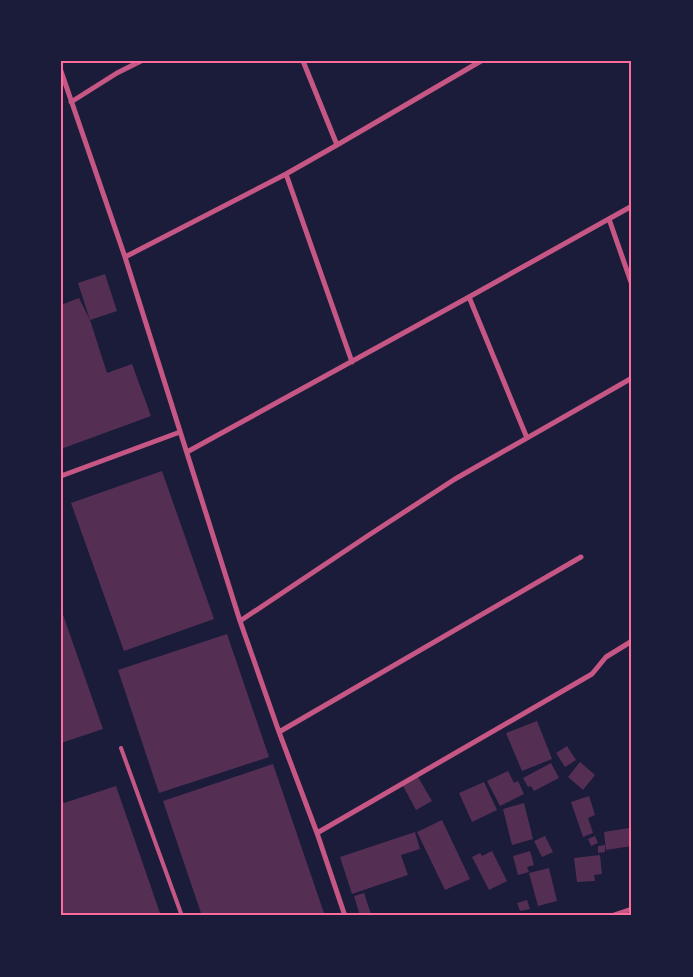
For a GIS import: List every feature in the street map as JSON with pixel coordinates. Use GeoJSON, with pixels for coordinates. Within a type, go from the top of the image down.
{"type":"FeatureCollection","features":[{"type":"Feature","properties":{"kind":"street"},"geometry":{"type":"LineString","coordinates":[[71,102],[117,73],[141,61]]}},
{"type":"Feature","properties":{"kind":"street"},"geometry":{"type":"LineString","coordinates":[[303,61],[337,145]]}},
{"type":"Feature","properties":{"kind":"street"},"geometry":{"type":"LineString","coordinates":[[125,257],[286,174],[481,61]]}},
{"type":"Feature","properties":{"kind":"street"},"geometry":{"type":"LineString","coordinates":[[61,72],[125,257],[240,621],[345,916]]}},
{"type":"Feature","properties":{"kind":"street"},"geometry":{"type":"LineString","coordinates":[[286,174],[352,362]]}},
{"type":"Feature","properties":{"kind":"street"},"geometry":{"type":"LineString","coordinates":[[187,452],[632,206]]}},
{"type":"Feature","properties":{"kind":"street"},"geometry":{"type":"LineString","coordinates":[[609,219],[632,285]]}},
{"type":"Feature","properties":{"kind":"street"},"geometry":{"type":"LineString","coordinates":[[469,297],[527,438]]}},
{"type":"Feature","properties":{"kind":"street"},"geometry":{"type":"LineString","coordinates":[[240,621],[440,489],[632,378]]}},
{"type":"Feature","properties":{"kind":"street"},"geometry":{"type":"LineString","coordinates":[[61,476],[180,432]]}},
{"type":"Feature","properties":{"kind":"street"},"geometry":{"type":"LineString","coordinates":[[279,732],[581,556]]}},
{"type":"Feature","properties":{"kind":"street"},"geometry":{"type":"LineString","coordinates":[[317,833],[592,674],[606,657],[632,641]]}},
{"type":"Feature","properties":{"kind":"street"},"geometry":{"type":"LineString","coordinates":[[611,916],[632,909]]}},
{"type":"Feature","properties":{"kind":"lane"},"geometry":{"type":"LineString","coordinates":[[122,748],[182,916]]}},
{"type":"Feature","properties":{"kind":"building"},"geometry":{"type":"Polygon","coordinates":[[[105,274],[117,311],[90,320],[78,283],[105,274]]]}},
{"type":"Feature","properties":{"kind":"building"},"geometry":{"type":"Polygon","coordinates":[[[79,298],[90,320],[107,373],[132,364],[151,416],[61,449],[61,305],[79,298]]]}},
{"type":"Feature","properties":{"kind":"building"},"geometry":{"type":"Polygon","coordinates":[[[162,471],[214,619],[124,651],[71,503],[162,471]]]}},
{"type":"Feature","properties":{"kind":"building"},"geometry":{"type":"Polygon","coordinates":[[[61,609],[103,729],[61,743],[61,609]]]}},
{"type":"Feature","properties":{"kind":"building"},"geometry":{"type":"Polygon","coordinates":[[[227,634],[269,757],[159,793],[118,670],[227,634]]]}},
{"type":"Feature","properties":{"kind":"building"},"geometry":{"type":"Polygon","coordinates":[[[537,721],[552,759],[522,771],[506,733],[537,721]]]}},
{"type":"Feature","properties":{"kind":"building"},"geometry":{"type":"Polygon","coordinates":[[[567,746],[576,760],[565,767],[556,753],[567,746]]]}},
{"type":"Feature","properties":{"kind":"building"},"geometry":{"type":"Polygon","coordinates":[[[580,762],[595,775],[583,790],[568,777],[580,762]]]}},
{"type":"Feature","properties":{"kind":"building"},"geometry":{"type":"Polygon","coordinates":[[[551,763],[559,778],[534,791],[531,786],[528,787],[523,778],[551,763]]]}},
{"type":"Feature","properties":{"kind":"building"},"geometry":{"type":"Polygon","coordinates":[[[273,764],[325,916],[202,916],[163,801],[273,764]]]}},
{"type":"Feature","properties":{"kind":"building"},"geometry":{"type":"Polygon","coordinates":[[[508,771],[514,783],[518,781],[524,794],[500,806],[487,781],[508,771]]]}},
{"type":"Feature","properties":{"kind":"building"},"geometry":{"type":"Polygon","coordinates":[[[418,777],[432,801],[416,810],[403,786],[418,777]]]}},
{"type":"Feature","properties":{"kind":"building"},"geometry":{"type":"Polygon","coordinates":[[[484,782],[497,810],[472,822],[459,793],[484,782]]]}},
{"type":"Feature","properties":{"kind":"building"},"geometry":{"type":"Polygon","coordinates":[[[116,786],[161,916],[61,916],[61,797],[64,803],[116,786]]]}},
{"type":"Feature","properties":{"kind":"building"},"geometry":{"type":"Polygon","coordinates":[[[589,796],[595,815],[588,818],[593,833],[583,837],[571,802],[589,796]]]}},
{"type":"Feature","properties":{"kind":"building"},"geometry":{"type":"Polygon","coordinates":[[[524,803],[533,839],[512,845],[503,809],[524,803]]]}},
{"type":"Feature","properties":{"kind":"building"},"geometry":{"type":"Polygon","coordinates":[[[442,820],[470,879],[445,890],[417,832],[442,820]]]}},
{"type":"Feature","properties":{"kind":"building"},"geometry":{"type":"Polygon","coordinates":[[[629,828],[632,846],[606,850],[604,832],[629,828]]]}},
{"type":"Feature","properties":{"kind":"building"},"geometry":{"type":"Polygon","coordinates":[[[415,832],[420,849],[401,855],[408,875],[352,894],[340,857],[415,832]]]}},
{"type":"Feature","properties":{"kind":"building"},"geometry":{"type":"Polygon","coordinates":[[[545,836],[553,852],[542,857],[534,841],[545,836]]]}},
{"type":"Feature","properties":{"kind":"building"},"geometry":{"type":"Polygon","coordinates":[[[595,836],[598,843],[591,846],[588,839],[595,836]]]}},
{"type":"Feature","properties":{"kind":"building"},"geometry":{"type":"Polygon","coordinates":[[[605,845],[605,852],[598,853],[598,846],[605,845]]]}},
{"type":"Feature","properties":{"kind":"building"},"geometry":{"type":"Polygon","coordinates":[[[492,851],[507,881],[489,890],[472,857],[480,853],[482,856],[492,851]]]}},
{"type":"Feature","properties":{"kind":"building"},"geometry":{"type":"Polygon","coordinates":[[[530,851],[534,865],[527,867],[529,872],[518,875],[513,856],[530,851]]]}},
{"type":"Feature","properties":{"kind":"building"},"geometry":{"type":"Polygon","coordinates":[[[600,855],[602,874],[594,875],[595,881],[577,882],[574,858],[600,855]]]}},
{"type":"Feature","properties":{"kind":"building"},"geometry":{"type":"Polygon","coordinates":[[[549,868],[557,901],[538,906],[529,873],[549,868]]]}},
{"type":"Feature","properties":{"kind":"building"},"geometry":{"type":"Polygon","coordinates":[[[364,893],[371,914],[360,916],[354,896],[364,893]]]}},
{"type":"Feature","properties":{"kind":"building"},"geometry":{"type":"Polygon","coordinates":[[[527,900],[530,909],[520,911],[517,903],[527,900]]]}}]}
